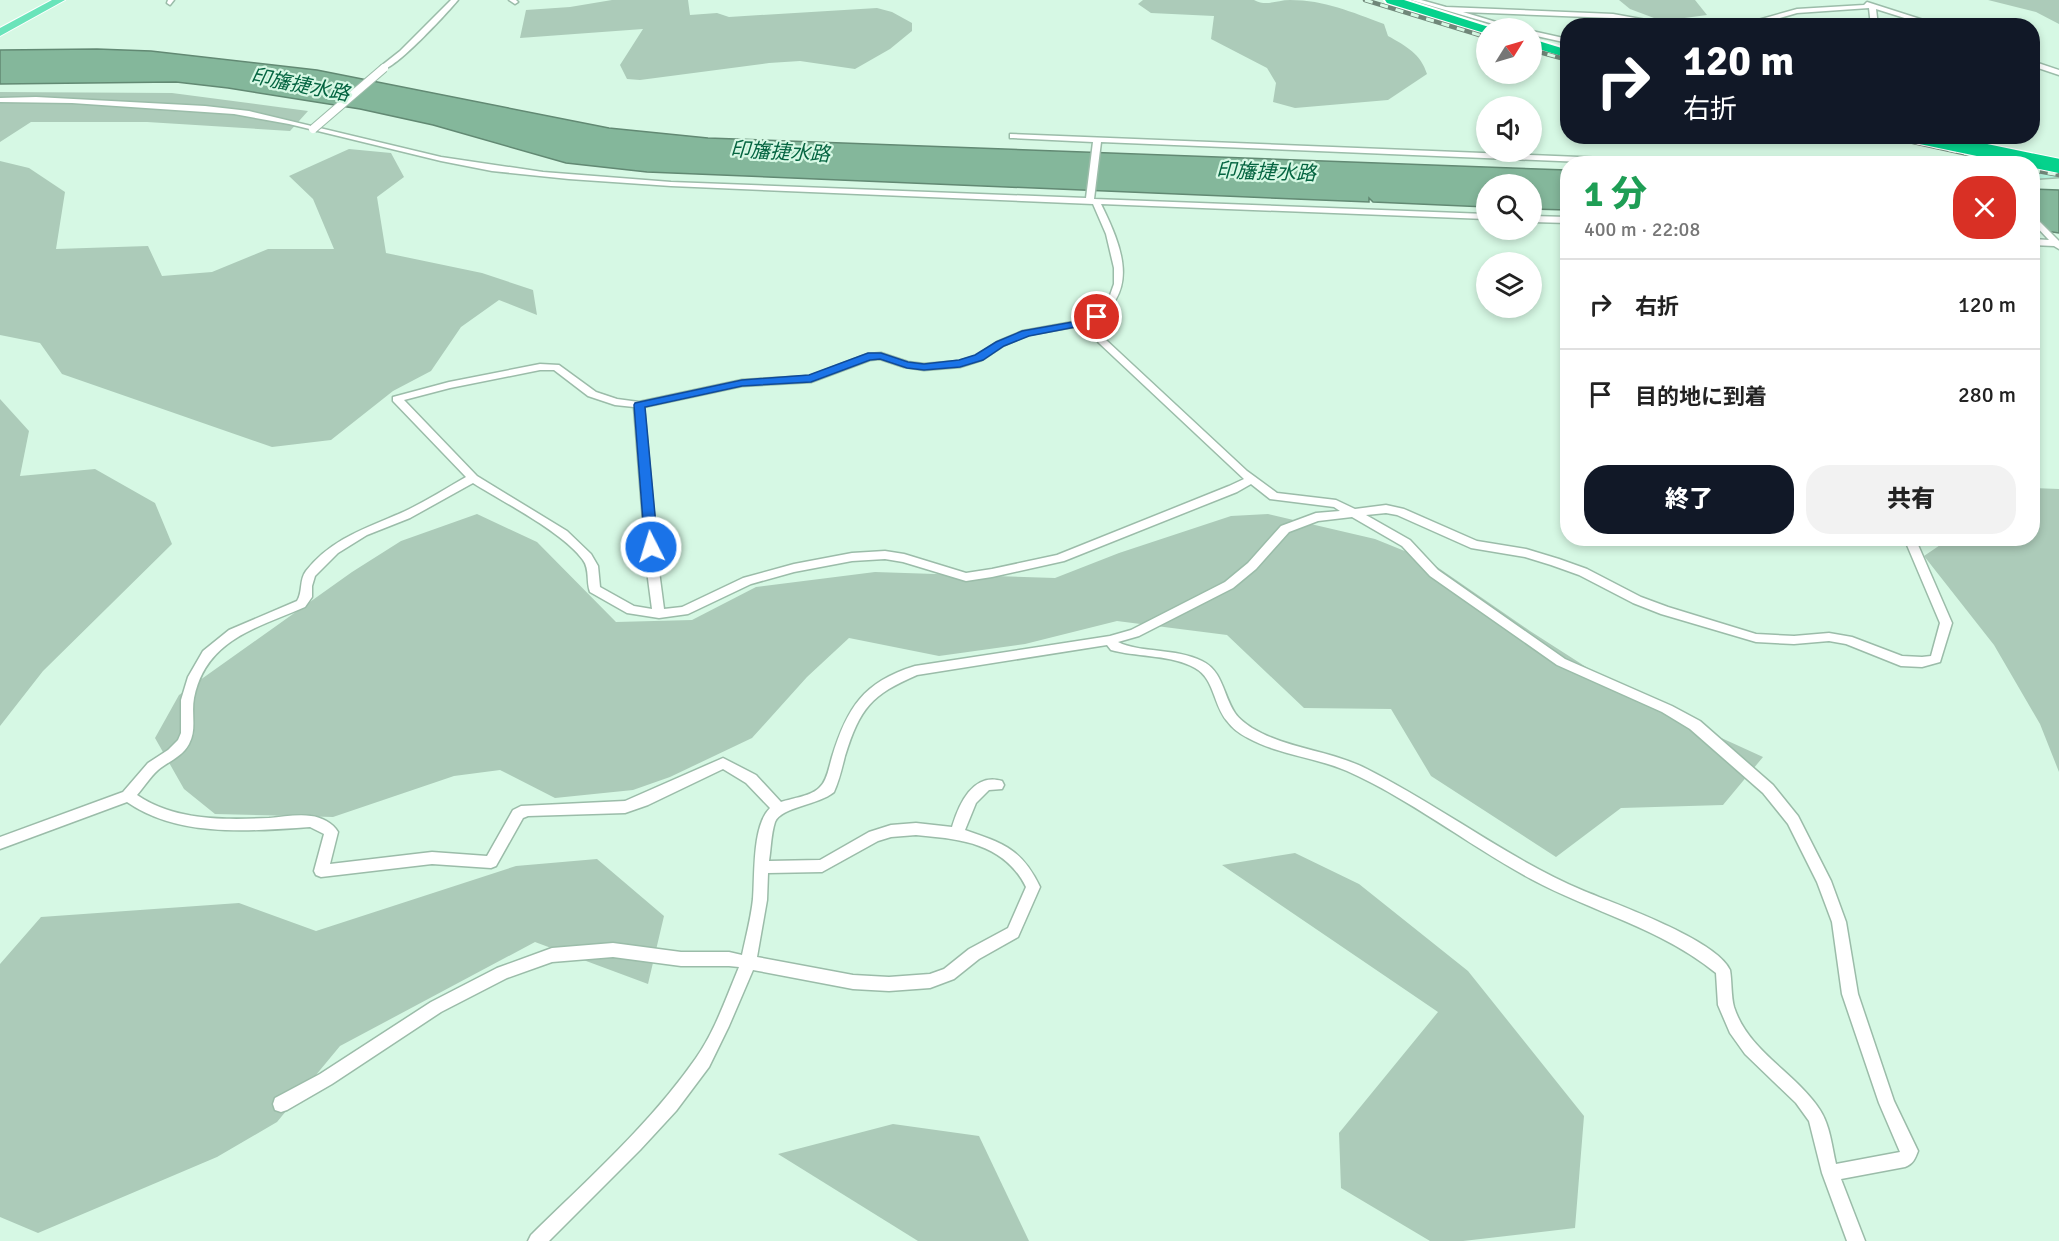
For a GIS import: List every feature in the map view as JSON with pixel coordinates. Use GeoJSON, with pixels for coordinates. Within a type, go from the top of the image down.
{"type":"FeatureCollection","features":[{"type":"Feature","properties":{"kind":"highway"},"geometry":{"type":"LineString","coordinates":[[1391,0],[1476,26]]}},
{"type":"Feature","properties":{"kind":"highway"},"geometry":{"type":"LineString","coordinates":[[1542,43],[1560,47]]}},
{"type":"Feature","properties":{"kind":"highway"},"geometry":{"type":"LineString","coordinates":[[1542,45],[1560,51]]}},
{"type":"Feature","properties":{"kind":"highway"},"geometry":{"type":"LineString","coordinates":[[1953,144],[2011,156]]}},
{"type":"Feature","properties":{"kind":"highway"},"geometry":{"type":"LineString","coordinates":[[2040,162],[2059,166]]}},
{"type":"Feature","properties":{"kind":"main road"},"geometry":{"type":"LineString","coordinates":[[0,33],[60,0]]}},
{"type":"Feature","properties":{"kind":"street"},"geometry":{"type":"LineString","coordinates":[[313,129],[403,53],[455,0]]}},
{"type":"Feature","properties":{"kind":"street"},"geometry":{"type":"LineString","coordinates":[[1414,0],[1477,18]]}},
{"type":"Feature","properties":{"kind":"street"},"geometry":{"type":"LineString","coordinates":[[1851,0],[1912,18]]}},
{"type":"Feature","properties":{"kind":"street"},"geometry":{"type":"LineString","coordinates":[[1772,18],[1797,11],[1872,6]]}},
{"type":"Feature","properties":{"kind":"street"},"geometry":{"type":"LineString","coordinates":[[1872,6],[1874,18]]}},
{"type":"Feature","properties":{"kind":"street"},"geometry":{"type":"LineString","coordinates":[[1445,9],[1624,18]]}},
{"type":"Feature","properties":{"kind":"street"},"geometry":{"type":"LineString","coordinates":[[1542,35],[1560,39]]}},
{"type":"Feature","properties":{"kind":"street"},"geometry":{"type":"LineString","coordinates":[[2040,66],[2059,73]]}},
{"type":"Feature","properties":{"kind":"street"},"geometry":{"type":"LineString","coordinates":[[0,100],[87,101],[241,113],[364,139],[422,156],[561,177],[671,184],[1093,199],[1476,217]]}},
{"type":"Feature","properties":{"kind":"street"},"geometry":{"type":"LineString","coordinates":[[1013,136],[1096,143],[1560,159]]}},
{"type":"Feature","properties":{"kind":"street"},"geometry":{"type":"LineString","coordinates":[[1096,143],[1093,199],[1111,235],[1119,270],[1114,298],[1097,317],[1087,322],[1026,333],[1000,344],[979,358],[960,364],[924,367],[907,365],[881,356],[868,357],[811,379],[742,383],[639,405],[615,402],[592,394],[556,367],[540,367],[460,383],[397,399],[473,478],[563,534],[587,557],[592,566],[594,590],[631,610],[659,614],[684,611],[756,579],[794,568],[852,557],[885,555],[904,558],[966,577],[1060,558],[1251,480]]}},
{"type":"Feature","properties":{"kind":"street"},"geometry":{"type":"LineString","coordinates":[[1972,144],[1982,156]]}},
{"type":"Feature","properties":{"kind":"street"},"geometry":{"type":"LineString","coordinates":[[2040,174],[2059,173]]}},
{"type":"Feature","properties":{"kind":"street"},"geometry":{"type":"LineString","coordinates":[[1542,219],[1560,220]]}},
{"type":"Feature","properties":{"kind":"street"},"geometry":{"type":"LineString","coordinates":[[2040,225],[2056,243]]}},
{"type":"Feature","properties":{"kind":"street"},"geometry":{"type":"LineString","coordinates":[[2040,242],[2056,243]]}},
{"type":"Feature","properties":{"kind":"street"},"geometry":{"type":"LineString","coordinates":[[1087,322],[1102,341],[1251,480],[1274,496],[1336,504],[1355,512],[1406,543],[1434,573],[1561,662],[1667,709],[1695,725],[1768,789],[1793,820],[1824,881],[1839,922],[1850,994],[1887,1103],[1910,1151],[1905,1159],[1830,1173]]}},
{"type":"Feature","properties":{"kind":"street"},"geometry":{"type":"LineString","coordinates":[[639,405],[653,571],[659,614]]}},
{"type":"Feature","properties":{"kind":"street"},"geometry":{"type":"LineString","coordinates":[[0,843],[128,796],[153,767],[183,743],[187,734],[187,700],[194,677],[207,654],[218,642],[233,633],[301,604],[306,597],[306,586],[310,574],[333,550],[348,540],[406,515],[473,478]]}},
{"type":"Feature","properties":{"kind":"street"},"geometry":{"type":"LineString","coordinates":[[537,1241],[634,1144],[670,1105],[703,1062],[724,1021],[748,963],[760,900],[761,867],[769,818],[779,808],[821,795],[829,788],[854,716],[866,699],[915,670],[1110,640],[1135,633],[1229,585],[1252,566],[1285,529],[1316,517],[1386,509],[1400,512],[1475,545],[1526,553],[1555,562],[1583,572],[1665,612],[1697,619],[1756,638],[1794,640],[1829,637],[1848,640],[1901,661],[1922,662],[1936,659],[1946,623],[1913,546]]}},
{"type":"Feature","properties":{"kind":"street"},"geometry":{"type":"LineString","coordinates":[[1110,640],[1115,647],[1188,660],[1200,665],[1209,672],[1230,717],[1251,734],[1279,747],[1340,762],[1379,780],[1437,812],[1497,853],[1539,876],[1681,939],[1708,956],[1723,970],[1726,1005],[1735,1028],[1751,1049],[1802,1098],[1816,1118],[1830,1173],[1856,1241]]}},
{"type":"Feature","properties":{"kind":"street"},"geometry":{"type":"LineString","coordinates":[[128,796],[150,811],[223,825],[310,821],[322,825],[331,832],[321,871],[416,859],[492,862],[518,814],[526,810],[625,807],[643,801],[723,763],[751,779],[779,808]]}},
{"type":"Feature","properties":{"kind":"street"},"geometry":{"type":"LineString","coordinates":[[957,832],[966,806],[975,791],[987,784],[997,786]]}},
{"type":"Feature","properties":{"kind":"street"},"geometry":{"type":"LineString","coordinates":[[281,1104],[326,1079],[436,1007],[502,973],[552,955],[613,950],[681,958],[729,959],[852,982],[930,981],[949,974],[974,954],[1013,932],[1034,887],[1026,870],[1007,851],[957,832],[916,829],[891,831],[874,836],[822,866],[761,867]]}},
{"type":"Feature","properties":{"kind":"shaded area"},"geometry":{"type":"Polygon","coordinates":[[[612,0],[688,0],[690,15],[717,13],[729,17],[877,8],[892,12],[912,23],[912,31],[890,49],[855,69],[800,61],[640,80],[627,79],[620,65],[643,29],[520,38],[526,10],[570,7],[612,0]]]}},
{"type":"Feature","properties":{"kind":"shaded area"},"geometry":{"type":"Polygon","coordinates":[[[1143,0],[1254,0],[1267,3],[1290,0],[1326,4],[1384,24],[1388,36],[1417,56],[1427,74],[1388,100],[1295,108],[1273,102],[1276,83],[1267,68],[1211,39],[1214,16],[1151,13],[1138,4],[1143,0]]]}},
{"type":"Feature","properties":{"kind":"shaded area"},"geometry":{"type":"Polygon","coordinates":[[[1619,0],[1695,0],[1707,15],[1654,18],[1630,9],[1619,0]]]}},
{"type":"Feature","properties":{"kind":"shaded area"},"geometry":{"type":"Polygon","coordinates":[[[1988,0],[2059,0],[2059,24],[2036,12],[1988,0]]]}},
{"type":"Feature","properties":{"kind":"shaded area"},"geometry":{"type":"Polygon","coordinates":[[[0,92],[172,93],[308,111],[290,131],[147,122],[31,122],[0,142],[0,92]]]}},
{"type":"Feature","properties":{"kind":"shaded area"},"geometry":{"type":"Polygon","coordinates":[[[349,149],[391,153],[404,177],[377,197],[386,253],[482,273],[533,290],[537,315],[499,300],[461,327],[431,371],[393,391],[331,440],[272,447],[62,374],[40,343],[0,335],[0,161],[29,168],[65,192],[56,249],[148,246],[162,276],[212,272],[268,249],[334,249],[313,199],[289,176],[349,149]]]}},
{"type":"Feature","properties":{"kind":"shaded area"},"geometry":{"type":"Polygon","coordinates":[[[0,399],[29,431],[20,476],[95,469],[155,503],[172,544],[43,671],[0,726],[0,399]]]}},
{"type":"Feature","properties":{"kind":"shaded area"},"geometry":{"type":"Polygon","coordinates":[[[2040,488],[2059,489],[2059,772],[2040,724],[1994,645],[1924,556],[1939,546],[2040,546],[2040,488]]]}},
{"type":"Feature","properties":{"kind":"shaded area"},"geometry":{"type":"Polygon","coordinates":[[[477,514],[537,542],[616,622],[692,620],[756,587],[875,572],[1055,578],[1119,553],[1231,516],[1268,514],[1375,539],[1427,560],[1530,631],[1636,699],[1763,757],[1723,805],[1621,808],[1556,857],[1431,776],[1391,709],[1304,708],[1227,635],[1117,621],[1025,644],[939,656],[849,638],[807,677],[752,738],[670,777],[633,790],[555,798],[500,770],[454,776],[333,817],[215,814],[184,789],[155,738],[179,695],[352,572],[401,541],[477,514]]]}},
{"type":"Feature","properties":{"kind":"shaded area"},"geometry":{"type":"Polygon","coordinates":[[[1295,853],[1359,884],[1468,971],[1584,1116],[1575,1228],[1463,1241],[1430,1241],[1341,1188],[1339,1133],[1438,1012],[1222,865],[1295,853]]]}},
{"type":"Feature","properties":{"kind":"shaded area"},"geometry":{"type":"Polygon","coordinates":[[[597,859],[664,916],[648,984],[535,942],[340,1046],[277,1122],[217,1157],[38,1233],[0,1217],[0,964],[41,917],[239,903],[316,931],[516,866],[597,859]]]}},
{"type":"Feature","properties":{"kind":"shaded area"},"geometry":{"type":"Polygon","coordinates":[[[893,1124],[979,1136],[1029,1241],[918,1241],[778,1154],[893,1124]]]}},
{"type":"Feature","properties":{"kind":"water","name":"印旛捷水路"},"geometry":{"type":"Polygon","coordinates":[[[0,50],[151,51],[317,70],[609,128],[708,138],[1560,170],[1560,210],[1542,209],[1542,174],[1476,174],[1476,207],[1373,202],[1369,198],[1369,202],[647,172],[566,163],[433,125],[360,109],[228,88],[176,82],[0,84],[0,50]]]}},
{"type":"Feature","properties":{"kind":"water"},"geometry":{"type":"Polygon","coordinates":[[[2040,189],[2059,190],[2059,233],[2040,230],[2040,189]]]}},
{"type":"Feature","properties":{"kind":"railway"},"geometry":{"type":"LineString","coordinates":[[1365,0],[1476,34]]}},
{"type":"Feature","properties":{"kind":"railway"},"geometry":{"type":"LineString","coordinates":[[1542,53],[1560,58]]}},
{"type":"Feature","properties":{"kind":"railway"},"geometry":{"type":"LineString","coordinates":[[1922,144],[1977,156]]}},
{"type":"Feature","properties":{"kind":"railway"},"geometry":{"type":"LineString","coordinates":[[2040,171],[2059,175]]}},
{"type":"Feature","properties":{"kind":"route"},"geometry":{"type":"LineString","coordinates":[[651,547],[639,405],[742,383],[811,379],[868,357],[881,356],[907,365],[924,367],[960,364],[979,358],[1000,344],[1026,333],[1087,322],[1097,317]]}}]}
